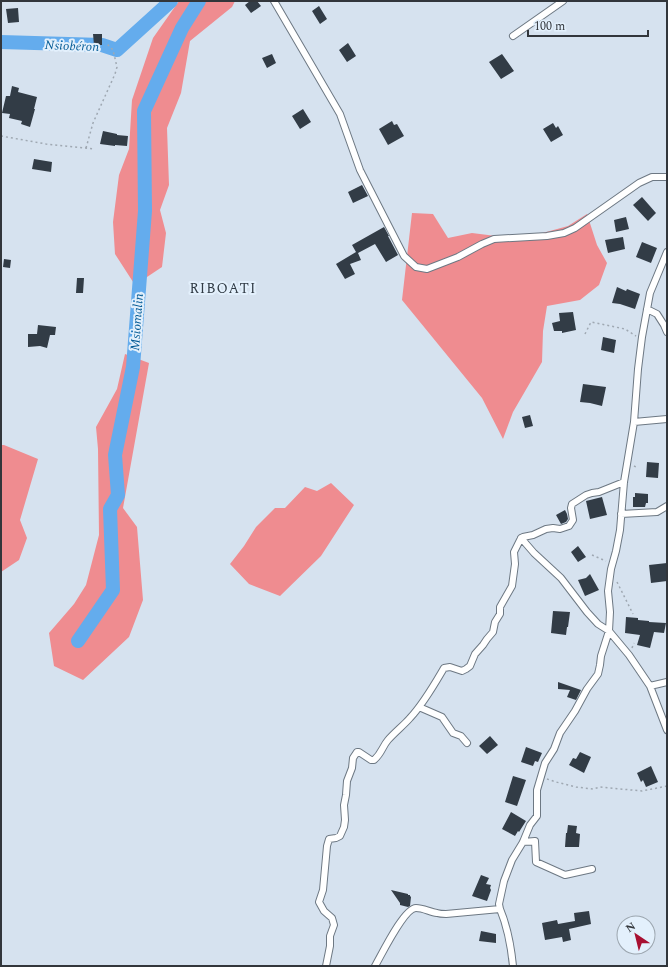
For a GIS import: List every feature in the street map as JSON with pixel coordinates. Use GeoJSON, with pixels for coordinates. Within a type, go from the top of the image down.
{"type":"FeatureCollection","features":[{"type":"Feature","properties":{"kind":"street"},"geometry":{"type":"LineString","coordinates":[[274,1],[340,114],[360,170],[404,256],[416,267],[427,269],[458,257],[494,239],[547,236],[564,233],[575,228],[639,183],[652,177],[667,177]]}},
{"type":"Feature","properties":{"kind":"street"},"geometry":{"type":"LineString","coordinates":[[513,36],[562,1]]}},
{"type":"Feature","properties":{"kind":"street"},"geometry":{"type":"LineString","coordinates":[[512,966],[509,936],[499,904],[504,881],[512,860],[523,842],[530,825],[537,816],[536,790],[545,763],[554,749],[560,733],[598,674],[600,656],[609,631],[610,612],[608,591],[611,569],[620,530],[624,482],[634,422],[642,337],[650,293],[667,252]]}},
{"type":"Feature","properties":{"kind":"street"},"geometry":{"type":"LineString","coordinates":[[647,309],[657,314],[667,332]]}},
{"type":"Feature","properties":{"kind":"street"},"geometry":{"type":"LineString","coordinates":[[634,422],[667,419]]}},
{"type":"Feature","properties":{"kind":"street"},"geometry":{"type":"LineString","coordinates":[[326,966],[330,946],[330,936],[334,925],[332,918],[324,911],[319,902],[323,890],[329,839],[340,836],[344,827],[344,805],[347,781],[352,768],[353,758],[357,752],[359,752],[371,760],[374,760],[381,753],[387,741],[398,728],[410,719],[444,668],[450,667],[462,671],[470,666],[475,654],[493,632],[495,622],[500,614],[500,607],[512,586],[515,564],[514,552],[521,538],[533,535],[546,529],[560,529],[569,526],[573,520],[571,508],[572,504],[586,495],[599,492],[624,482]]}},
{"type":"Feature","properties":{"kind":"street"},"geometry":{"type":"LineString","coordinates":[[621,514],[657,512],[667,506]]}},
{"type":"Feature","properties":{"kind":"street"},"geometry":{"type":"LineString","coordinates":[[521,538],[534,553],[561,578],[587,612],[598,624],[609,631],[628,655],[650,686],[667,730]]}},
{"type":"Feature","properties":{"kind":"street"},"geometry":{"type":"LineString","coordinates":[[650,686],[667,682]]}},
{"type":"Feature","properties":{"kind":"street"},"geometry":{"type":"LineString","coordinates":[[419,707],[442,717],[453,733],[461,736],[467,743]]}},
{"type":"Feature","properties":{"kind":"street"},"geometry":{"type":"LineString","coordinates":[[523,842],[535,841],[536,862],[565,875],[592,869]]}},
{"type":"Feature","properties":{"kind":"street"},"geometry":{"type":"LineString","coordinates":[[375,966],[396,928],[412,909],[416,908],[438,914],[446,914],[500,909]]}},
{"type":"Feature","properties":{"kind":"path"},"geometry":{"type":"LineString","coordinates":[[86,148],[93,123],[115,74],[116,67],[113,50],[107,44]]}},
{"type":"Feature","properties":{"kind":"path"},"geometry":{"type":"LineString","coordinates":[[1,136],[46,144],[94,149]]}},
{"type":"Feature","properties":{"kind":"path"},"geometry":{"type":"LineString","coordinates":[[585,334],[591,322],[626,329],[634,335],[642,337]]}},
{"type":"Feature","properties":{"kind":"path"},"geometry":{"type":"LineString","coordinates":[[592,555],[606,560],[611,569]]}},
{"type":"Feature","properties":{"kind":"path"},"geometry":{"type":"LineString","coordinates":[[617,582],[633,614]]}},
{"type":"Feature","properties":{"kind":"path"},"geometry":{"type":"LineString","coordinates":[[541,776],[563,784],[593,789],[600,787],[642,791],[667,786]]}},
{"type":"Feature","properties":{"kind":"shaded area"},"geometry":{"type":"Polygon","coordinates":[[[179,1],[235,1],[232,7],[190,41],[181,93],[167,128],[169,185],[160,210],[166,233],[162,267],[135,285],[115,254],[113,222],[119,175],[129,149],[132,100],[153,38],[179,1]]]}},
{"type":"Feature","properties":{"kind":"shaded area"},"geometry":{"type":"Polygon","coordinates":[[[412,213],[433,214],[448,238],[472,233],[521,239],[568,226],[587,214],[597,245],[607,263],[599,285],[580,300],[547,306],[543,331],[542,362],[513,412],[503,439],[482,398],[402,300],[412,213]]]}},
{"type":"Feature","properties":{"kind":"shaded area"},"geometry":{"type":"Polygon","coordinates":[[[125,354],[149,363],[123,508],[137,527],[143,600],[129,637],[83,680],[54,666],[49,633],[74,604],[86,585],[99,535],[98,449],[96,427],[117,389],[125,354]]]}},
{"type":"Feature","properties":{"kind":"shaded area"},"geometry":{"type":"Polygon","coordinates":[[[1,445],[38,459],[20,520],[27,538],[19,560],[1,572],[1,445]]]}},
{"type":"Feature","properties":{"kind":"shaded area"},"geometry":{"type":"Polygon","coordinates":[[[331,483],[354,505],[321,556],[280,596],[249,584],[230,564],[256,527],[275,508],[285,508],[305,487],[317,491],[331,483]]]}},
{"type":"Feature","properties":{"kind":"building"},"geometry":{"type":"Polygon","coordinates":[[[250,1],[257,1],[261,6],[251,13],[245,5],[250,1]]]}},
{"type":"Feature","properties":{"kind":"building"},"geometry":{"type":"Polygon","coordinates":[[[319,6],[327,19],[320,24],[312,11],[319,6]]]}},
{"type":"Feature","properties":{"kind":"building"},"geometry":{"type":"Polygon","coordinates":[[[18,8],[19,22],[8,23],[6,9],[18,8]]]}},
{"type":"Feature","properties":{"kind":"building"},"geometry":{"type":"Polygon","coordinates":[[[93,34],[102,34],[102,45],[94,45],[93,34]]]}},
{"type":"Feature","properties":{"kind":"building"},"geometry":{"type":"Polygon","coordinates":[[[348,43],[356,56],[347,62],[339,50],[348,43]]]}},
{"type":"Feature","properties":{"kind":"building"},"geometry":{"type":"Polygon","coordinates":[[[272,54],[276,63],[267,68],[262,58],[272,54]]]}},
{"type":"Feature","properties":{"kind":"building"},"geometry":{"type":"Polygon","coordinates":[[[502,54],[514,71],[501,79],[489,62],[502,54]]]}},
{"type":"Feature","properties":{"kind":"building"},"geometry":{"type":"Polygon","coordinates":[[[12,86],[19,88],[18,92],[37,97],[30,127],[21,124],[22,121],[9,118],[10,114],[2,113],[6,96],[10,96],[12,86]]]}},
{"type":"Feature","properties":{"kind":"building"},"geometry":{"type":"Polygon","coordinates":[[[303,109],[311,122],[300,129],[292,116],[303,109]]]}},
{"type":"Feature","properties":{"kind":"building"},"geometry":{"type":"Polygon","coordinates":[[[392,121],[394,125],[397,124],[404,136],[388,145],[379,129],[392,121]]]}},
{"type":"Feature","properties":{"kind":"building"},"geometry":{"type":"Polygon","coordinates":[[[553,123],[556,128],[558,126],[563,135],[551,142],[543,129],[553,123]]]}},
{"type":"Feature","properties":{"kind":"building"},"geometry":{"type":"Polygon","coordinates":[[[103,131],[128,136],[127,146],[100,144],[103,131]]]}},
{"type":"Feature","properties":{"kind":"building"},"geometry":{"type":"Polygon","coordinates":[[[34,159],[52,162],[51,172],[32,169],[34,159]]]}},
{"type":"Feature","properties":{"kind":"building"},"geometry":{"type":"Polygon","coordinates":[[[362,185],[368,196],[353,203],[348,192],[362,185]]]}},
{"type":"Feature","properties":{"kind":"building"},"geometry":{"type":"Polygon","coordinates":[[[642,197],[656,213],[648,221],[633,205],[642,197]]]}},
{"type":"Feature","properties":{"kind":"building"},"geometry":{"type":"Polygon","coordinates":[[[626,217],[629,229],[616,232],[614,220],[626,217]]]}},
{"type":"Feature","properties":{"kind":"building"},"geometry":{"type":"Polygon","coordinates":[[[384,227],[398,255],[386,262],[375,244],[358,253],[361,260],[350,264],[355,274],[345,279],[336,264],[356,252],[352,245],[384,227]]]}},
{"type":"Feature","properties":{"kind":"building"},"geometry":{"type":"Polygon","coordinates":[[[623,237],[625,249],[608,253],[605,240],[623,237]]]}},
{"type":"Feature","properties":{"kind":"building"},"geometry":{"type":"Polygon","coordinates":[[[642,242],[657,248],[651,263],[636,257],[642,242]]]}},
{"type":"Feature","properties":{"kind":"building"},"geometry":{"type":"Polygon","coordinates":[[[4,259],[11,260],[10,268],[3,267],[4,259]]]}},
{"type":"Feature","properties":{"kind":"building"},"geometry":{"type":"Polygon","coordinates":[[[77,278],[84,278],[83,293],[76,293],[77,278]]]}},
{"type":"Feature","properties":{"kind":"building"},"geometry":{"type":"Polygon","coordinates":[[[617,287],[626,291],[627,289],[640,294],[635,309],[612,303],[617,287]]]}},
{"type":"Feature","properties":{"kind":"building"},"geometry":{"type":"Polygon","coordinates":[[[573,312],[576,330],[562,333],[562,331],[554,331],[552,323],[560,321],[559,313],[573,312]]]}},
{"type":"Feature","properties":{"kind":"building"},"geometry":{"type":"Polygon","coordinates":[[[38,325],[56,327],[55,335],[50,335],[47,348],[40,346],[28,347],[28,334],[37,334],[38,325]]]}},
{"type":"Feature","properties":{"kind":"building"},"geometry":{"type":"Polygon","coordinates":[[[603,337],[616,340],[614,353],[601,350],[603,337]]]}},
{"type":"Feature","properties":{"kind":"building"},"geometry":{"type":"Polygon","coordinates":[[[583,384],[606,387],[602,406],[580,402],[583,384]]]}},
{"type":"Feature","properties":{"kind":"building"},"geometry":{"type":"Polygon","coordinates":[[[530,415],[533,426],[525,428],[522,417],[530,415]]]}},
{"type":"Feature","properties":{"kind":"building"},"geometry":{"type":"Polygon","coordinates":[[[647,462],[659,463],[658,478],[646,477],[647,462]]]}},
{"type":"Feature","properties":{"kind":"building"},"geometry":{"type":"Polygon","coordinates":[[[635,493],[648,494],[648,503],[646,503],[645,507],[633,507],[633,497],[635,497],[635,493]]]}},
{"type":"Feature","properties":{"kind":"building"},"geometry":{"type":"Polygon","coordinates":[[[602,497],[607,515],[590,519],[586,501],[602,497]]]}},
{"type":"Feature","properties":{"kind":"building"},"geometry":{"type":"Polygon","coordinates":[[[565,510],[568,519],[566,522],[561,524],[556,515],[565,510]]]}},
{"type":"Feature","properties":{"kind":"building"},"geometry":{"type":"Polygon","coordinates":[[[578,546],[586,557],[578,562],[571,552],[578,546]]]}},
{"type":"Feature","properties":{"kind":"building"},"geometry":{"type":"Polygon","coordinates":[[[667,563],[667,581],[651,583],[649,565],[667,563]]]}},
{"type":"Feature","properties":{"kind":"building"},"geometry":{"type":"Polygon","coordinates":[[[590,574],[599,590],[585,596],[578,580],[586,578],[590,574]]]}},
{"type":"Feature","properties":{"kind":"building"},"geometry":{"type":"Polygon","coordinates":[[[553,611],[570,612],[566,635],[551,633],[553,611]]]}},
{"type":"Feature","properties":{"kind":"building"},"geometry":{"type":"Polygon","coordinates":[[[626,617],[638,618],[638,620],[649,622],[666,623],[664,633],[654,632],[650,648],[637,645],[640,635],[625,633],[626,617]]]}},
{"type":"Feature","properties":{"kind":"building"},"geometry":{"type":"Polygon","coordinates":[[[558,682],[581,690],[576,700],[567,697],[570,690],[558,689],[558,682]]]}},
{"type":"Feature","properties":{"kind":"building"},"geometry":{"type":"Polygon","coordinates":[[[490,736],[498,745],[487,754],[479,746],[490,736]]]}},
{"type":"Feature","properties":{"kind":"building"},"geometry":{"type":"Polygon","coordinates":[[[526,747],[542,753],[538,762],[535,761],[533,766],[521,762],[526,747]]]}},
{"type":"Feature","properties":{"kind":"building"},"geometry":{"type":"Polygon","coordinates":[[[580,752],[591,757],[584,773],[569,765],[573,758],[576,759],[580,752]]]}},
{"type":"Feature","properties":{"kind":"building"},"geometry":{"type":"Polygon","coordinates":[[[651,766],[658,782],[646,787],[643,780],[641,782],[637,773],[651,766]]]}},
{"type":"Feature","properties":{"kind":"building"},"geometry":{"type":"Polygon","coordinates":[[[513,776],[526,780],[517,806],[505,802],[513,776]]]}},
{"type":"Feature","properties":{"kind":"building"},"geometry":{"type":"Polygon","coordinates":[[[511,812],[526,821],[515,836],[502,829],[511,812]]]}},
{"type":"Feature","properties":{"kind":"building"},"geometry":{"type":"Polygon","coordinates":[[[568,825],[577,826],[576,833],[580,834],[579,847],[565,847],[568,825]]]}},
{"type":"Feature","properties":{"kind":"building"},"geometry":{"type":"Polygon","coordinates":[[[481,875],[489,878],[486,884],[491,885],[491,890],[487,901],[472,896],[481,875]]]}},
{"type":"Feature","properties":{"kind":"building"},"geometry":{"type":"Polygon","coordinates":[[[391,890],[410,895],[410,906],[400,905],[391,890]]]}},
{"type":"Feature","properties":{"kind":"building"},"geometry":{"type":"Polygon","coordinates":[[[589,911],[591,924],[569,929],[571,940],[563,942],[562,937],[545,940],[542,923],[557,920],[558,924],[575,921],[574,913],[589,911]]]}},
{"type":"Feature","properties":{"kind":"building"},"geometry":{"type":"Polygon","coordinates":[[[481,931],[496,934],[496,943],[479,941],[481,931]]]}},
{"type":"Feature","properties":{"kind":"waterway","name":"Nsiobéron"},"geometry":{"type":"LineString","coordinates":[[1,42],[102,45],[117,50],[171,1]]}},
{"type":"Feature","properties":{"kind":"waterway","name":"Msiomalin"},"geometry":{"type":"LineString","coordinates":[[78,641],[113,590],[110,509],[118,495],[115,455],[133,367],[145,211],[144,111],[182,28],[199,1]]}},
{"type":"Feature","properties":{"kind":"district","name":"RIBOATI"},"geometry":{"type":"Point","coordinates":[223,288]}}]}
